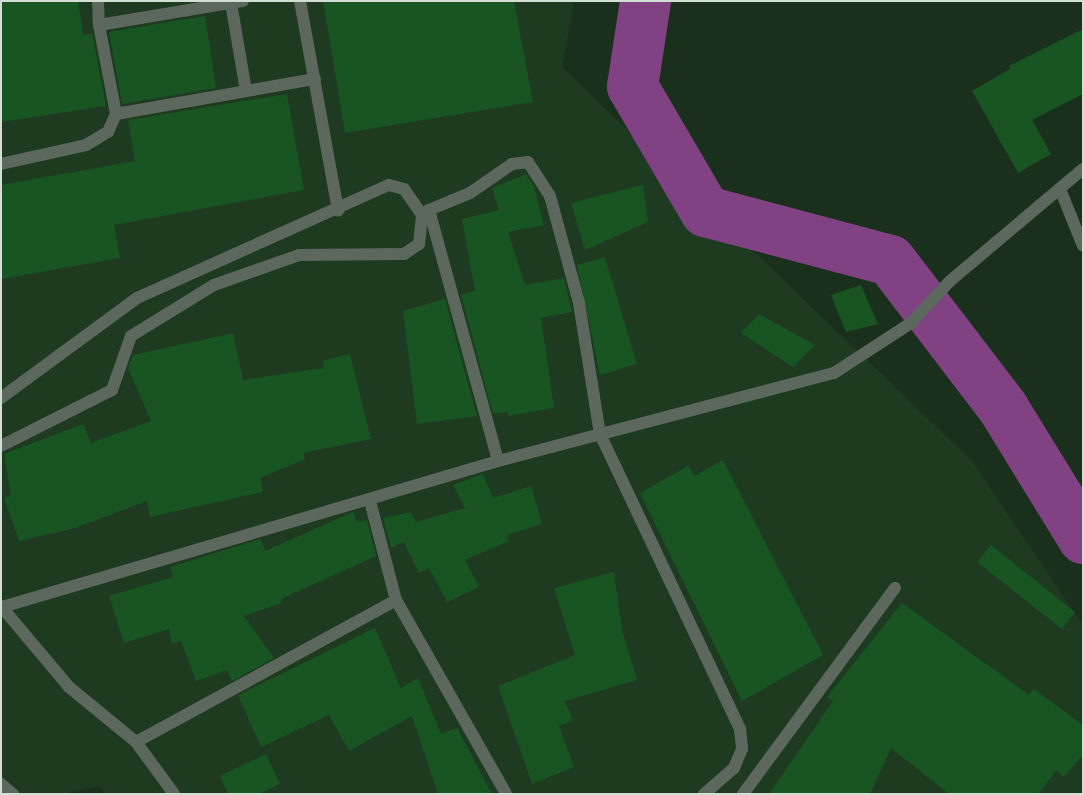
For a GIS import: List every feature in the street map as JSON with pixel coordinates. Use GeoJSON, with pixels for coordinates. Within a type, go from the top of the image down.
{"type":"FeatureCollection","features":[{"type":"Feature","properties":{"kind":"street"},"geometry":{"type":"LineString","coordinates":[[1,164],[86,145],[108,132],[116,114],[99,25],[98,1]]}},
{"type":"Feature","properties":{"kind":"street"},"geometry":{"type":"LineString","coordinates":[[300,1],[316,79],[338,211]]}},
{"type":"Feature","properties":{"kind":"street"},"geometry":{"type":"LineString","coordinates":[[99,25],[237,2],[246,91]]}},
{"type":"Feature","properties":{"kind":"street"},"geometry":{"type":"LineString","coordinates":[[116,114],[316,79]]}},
{"type":"Feature","properties":{"kind":"street"},"geometry":{"type":"LineString","coordinates":[[426,212],[470,193],[512,164],[528,162],[550,196],[579,303],[600,434],[740,728],[742,749],[734,768],[704,794]]}},
{"type":"Feature","properties":{"kind":"street"},"geometry":{"type":"LineString","coordinates":[[174,794],[136,742],[69,687],[2,606],[370,501],[498,461],[834,373],[911,324],[950,281],[1083,169]]}},
{"type":"Feature","properties":{"kind":"street"},"geometry":{"type":"LineString","coordinates":[[1,398],[137,298],[396,184],[426,212],[498,461]]}},
{"type":"Feature","properties":{"kind":"street"},"geometry":{"type":"LineString","coordinates":[[1060,188],[1083,246]]}},
{"type":"Feature","properties":{"kind":"street"},"geometry":{"type":"LineString","coordinates":[[1,446],[112,390],[131,336],[214,286],[299,255],[404,254],[419,244],[426,212]]}},
{"type":"Feature","properties":{"kind":"street"},"geometry":{"type":"LineString","coordinates":[[370,501],[396,600],[506,794]]}},
{"type":"Feature","properties":{"kind":"street"},"geometry":{"type":"LineString","coordinates":[[744,794],[895,588]]}},
{"type":"Feature","properties":{"kind":"street"},"geometry":{"type":"LineString","coordinates":[[136,742],[396,600]]}},
{"type":"Feature","properties":{"kind":"street"},"geometry":{"type":"LineString","coordinates":[[1,784],[13,794]]}},
{"type":"Feature","properties":{"kind":"shaded area"},"geometry":{"type":"Polygon","coordinates":[[[1,1],[574,1],[562,67],[973,462],[1083,626],[1083,794],[106,794],[99,786],[62,794],[1,794],[1,1]]]}},
{"type":"Feature","properties":{"kind":"building"},"geometry":{"type":"Polygon","coordinates":[[[1,1],[78,1],[83,35],[92,33],[106,106],[1,122],[1,1]]]}},
{"type":"Feature","properties":{"kind":"building"},"geometry":{"type":"Polygon","coordinates":[[[323,1],[514,1],[533,102],[345,133],[323,1]]]}},
{"type":"Feature","properties":{"kind":"building"},"geometry":{"type":"Polygon","coordinates":[[[205,16],[216,88],[122,104],[109,32],[205,16]]]}},
{"type":"Feature","properties":{"kind":"building"},"geometry":{"type":"Polygon","coordinates":[[[1083,29],[1083,94],[1032,120],[1051,154],[1018,173],[972,91],[1010,69],[1009,66],[1083,29]]]}},
{"type":"Feature","properties":{"kind":"building"},"geometry":{"type":"Polygon","coordinates":[[[287,94],[304,190],[114,225],[120,258],[1,279],[1,185],[135,161],[128,120],[287,94]]]}},
{"type":"Feature","properties":{"kind":"building"},"geometry":{"type":"Polygon","coordinates":[[[526,174],[534,187],[544,225],[508,232],[525,285],[564,278],[572,312],[541,318],[554,408],[508,416],[508,412],[493,414],[461,295],[475,291],[462,219],[499,210],[492,188],[526,174]]]}},
{"type":"Feature","properties":{"kind":"building"},"geometry":{"type":"Polygon","coordinates":[[[643,185],[648,222],[585,250],[571,203],[643,185]]]}},
{"type":"Feature","properties":{"kind":"building"},"geometry":{"type":"Polygon","coordinates":[[[605,257],[637,364],[600,375],[577,265],[605,257]]]}},
{"type":"Feature","properties":{"kind":"building"},"geometry":{"type":"Polygon","coordinates":[[[861,285],[878,324],[846,332],[831,295],[861,285]]]}},
{"type":"Feature","properties":{"kind":"building"},"geometry":{"type":"Polygon","coordinates":[[[445,299],[477,416],[417,424],[403,311],[445,299]]]}},
{"type":"Feature","properties":{"kind":"building"},"geometry":{"type":"Polygon","coordinates":[[[759,314],[815,345],[793,367],[741,333],[759,314]]]}},
{"type":"Feature","properties":{"kind":"building"},"geometry":{"type":"Polygon","coordinates":[[[233,333],[243,380],[324,368],[323,361],[350,354],[371,439],[303,453],[305,459],[260,478],[263,492],[150,517],[147,501],[75,528],[19,541],[4,498],[11,496],[4,454],[83,424],[91,443],[151,421],[128,368],[133,355],[233,333]]]}},
{"type":"Feature","properties":{"kind":"building"},"geometry":{"type":"Polygon","coordinates":[[[723,460],[823,655],[742,701],[640,493],[688,466],[695,476],[723,460]]]}},
{"type":"Feature","properties":{"kind":"building"},"geometry":{"type":"Polygon","coordinates":[[[483,474],[493,498],[531,486],[542,524],[507,535],[509,541],[465,560],[479,587],[447,602],[429,568],[419,573],[404,542],[391,548],[383,518],[411,512],[416,522],[465,508],[453,485],[483,474]]]}},
{"type":"Feature","properties":{"kind":"building"},"geometry":{"type":"Polygon","coordinates":[[[353,512],[357,522],[367,520],[376,556],[281,599],[282,603],[244,616],[274,658],[232,681],[227,670],[196,681],[181,641],[172,643],[169,629],[124,643],[109,596],[173,577],[170,567],[261,539],[265,551],[353,512]]]}},
{"type":"Feature","properties":{"kind":"building"},"geometry":{"type":"Polygon","coordinates":[[[991,545],[1075,612],[1062,629],[977,562],[991,545]]]}},
{"type":"Feature","properties":{"kind":"building"},"geometry":{"type":"Polygon","coordinates":[[[614,572],[622,630],[637,680],[565,701],[573,720],[559,726],[574,767],[532,784],[498,686],[575,655],[554,588],[614,572]]]}},
{"type":"Feature","properties":{"kind":"building"},"geometry":{"type":"Polygon","coordinates":[[[902,603],[1029,695],[1034,689],[1083,725],[1083,755],[1064,777],[1056,770],[1039,794],[949,794],[891,748],[870,794],[769,794],[833,701],[827,697],[902,603]]]}},
{"type":"Feature","properties":{"kind":"building"},"geometry":{"type":"Polygon","coordinates":[[[375,628],[401,688],[418,678],[441,734],[457,728],[492,794],[438,794],[412,716],[349,751],[329,715],[261,747],[238,695],[375,628]]]}},
{"type":"Feature","properties":{"kind":"building"},"geometry":{"type":"Polygon","coordinates":[[[266,754],[280,784],[259,794],[228,794],[220,776],[266,754]]]}},
{"type":"Feature","properties":{"kind":"waterway"},"geometry":{"type":"LineString","coordinates":[[645,1],[632,86],[705,211],[890,260],[1003,408],[1083,538]]}}]}
